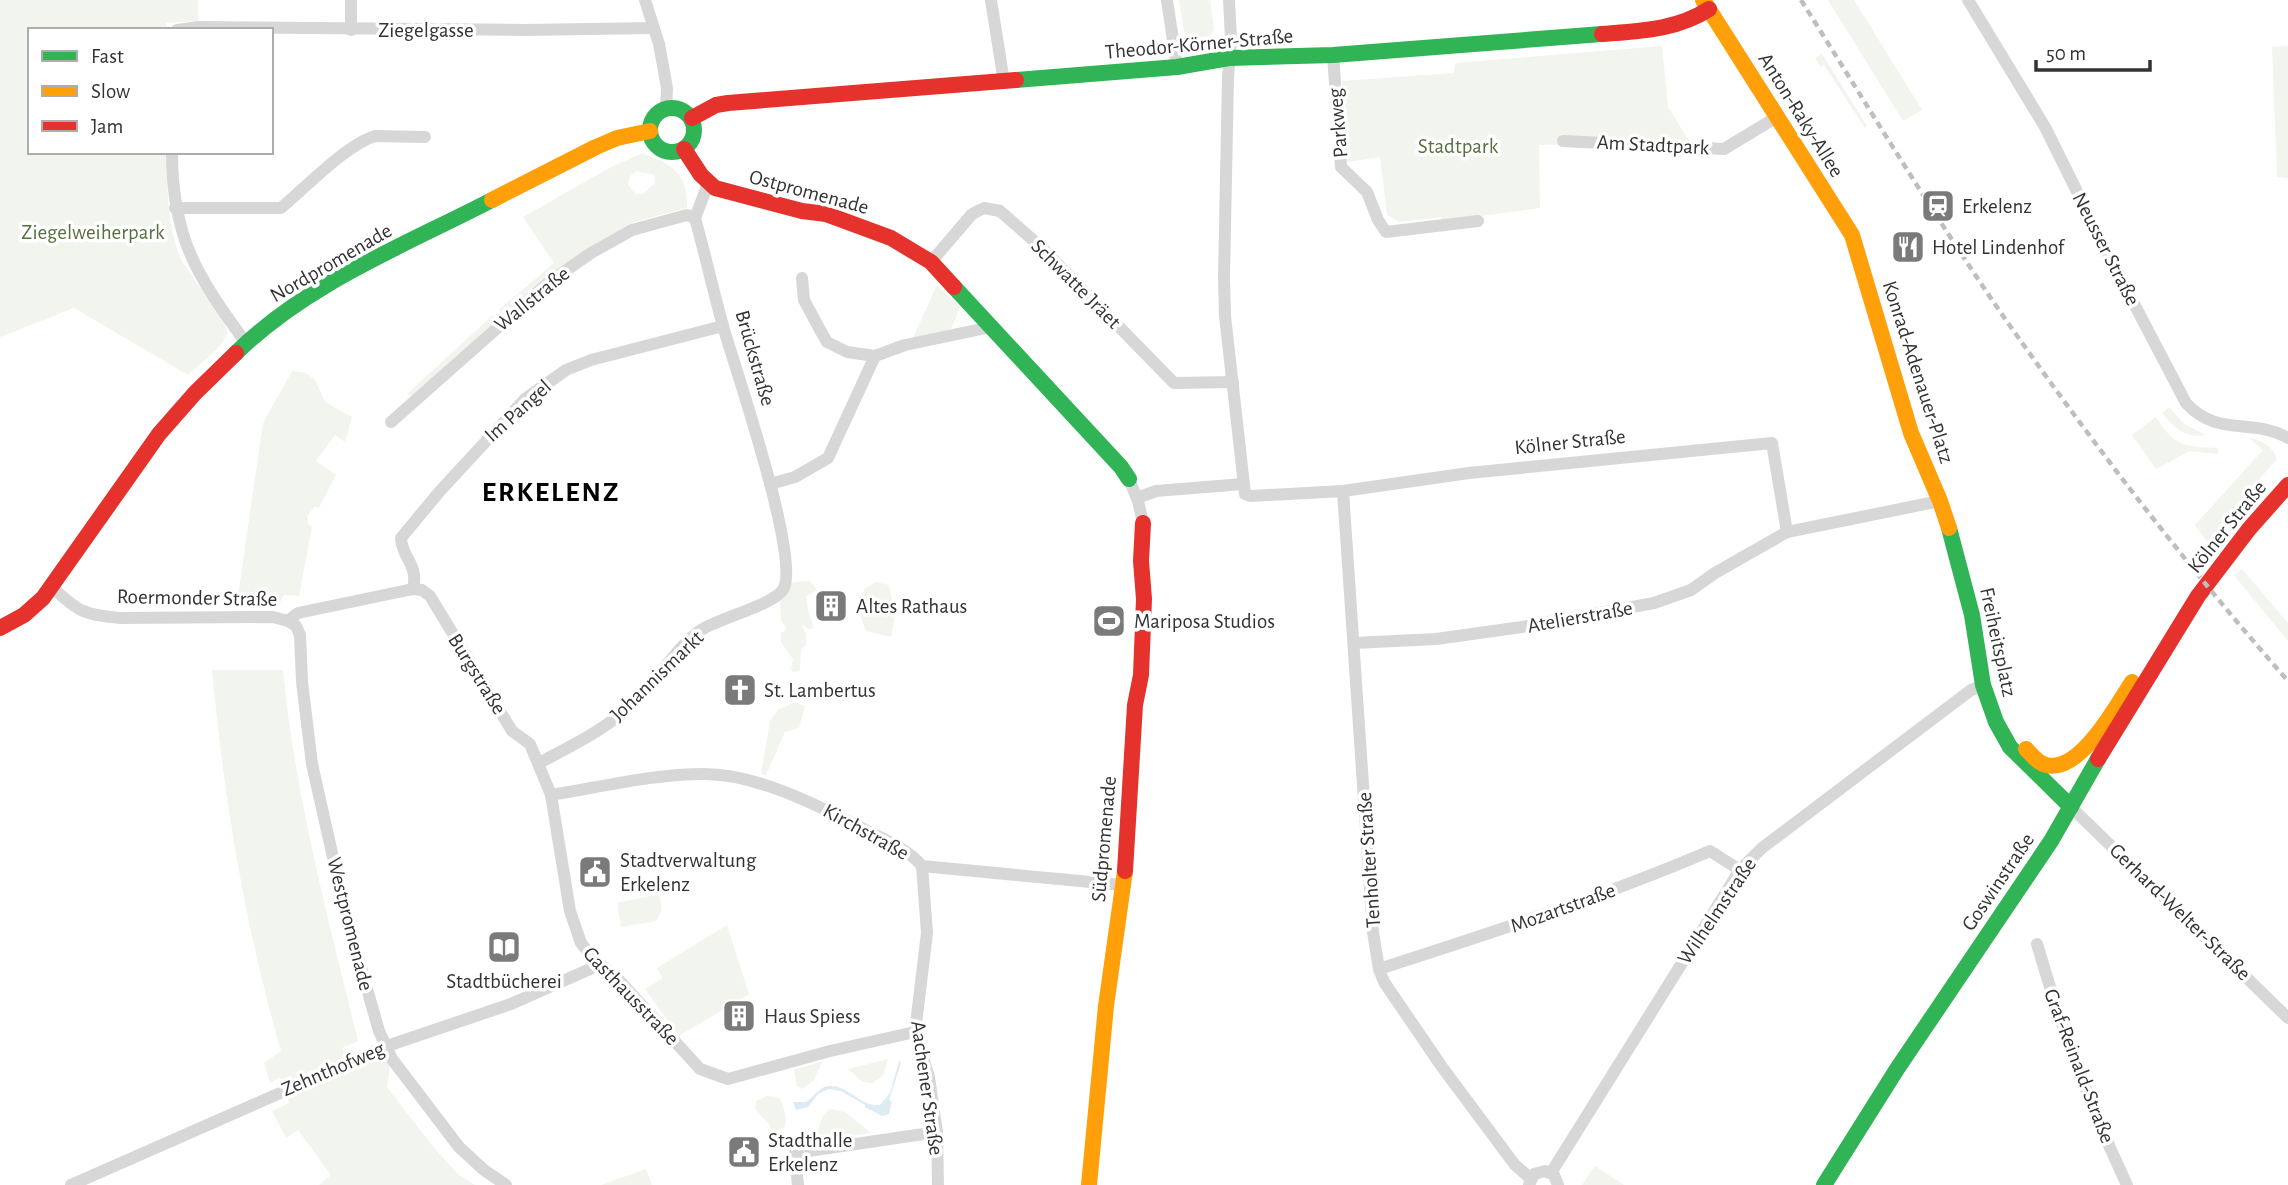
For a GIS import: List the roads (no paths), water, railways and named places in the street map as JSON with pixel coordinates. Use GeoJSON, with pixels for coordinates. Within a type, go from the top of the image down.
{"type":"FeatureCollection","features":[{"type":"Feature","properties":{"kind":"street"},"geometry":{"type":"LineString","coordinates":[[351,0],[351,30]]}},
{"type":"Feature","properties":{"kind":"street"},"geometry":{"type":"LineString","coordinates":[[645,0],[659,44],[667,88],[666,108]]}},
{"type":"Feature","properties":{"kind":"street"},"geometry":{"type":"LineString","coordinates":[[991,0],[1004,82]]}},
{"type":"Feature","properties":{"kind":"street"},"geometry":{"type":"LineString","coordinates":[[1167,0],[1177,66]]}},
{"type":"Feature","properties":{"kind":"street"},"geometry":{"type":"LineString","coordinates":[[1229,0],[1231,39],[1228,58],[1225,316],[1243,484]]}},
{"type":"Feature","properties":{"kind":"street","name":"Neusser Straße"},"geometry":{"type":"LineString","coordinates":[[1968,0],[2045,127],[2118,275],[2186,403],[2205,420],[2267,429],[2288,438]]}},
{"type":"Feature","properties":{"kind":"street","name":"Theodor-Körner-Straße"},"geometry":{"type":"LineString","coordinates":[[692,118],[716,105],[728,103],[1004,82],[1177,66],[1228,58],[1333,55],[1653,30],[1692,20],[1706,5]]}},
{"type":"Feature","properties":{"kind":"street","name":"Anton-Raky-Allee"},"geometry":{"type":"LineString","coordinates":[[1706,5],[1852,234],[1859,255]]}},
{"type":"Feature","properties":{"kind":"street","name":"Ziegelgasse"},"geometry":{"type":"LineString","coordinates":[[192,28],[250,28]]}},
{"type":"Feature","properties":{"kind":"street","name":"Ziegelgasse"},"geometry":{"type":"LineString","coordinates":[[273,28],[654,28]]}},
{"type":"Feature","properties":{"kind":"street","name":"Parkweg"},"geometry":{"type":"LineString","coordinates":[[1333,55],[1340,167],[1367,192],[1386,232],[1478,222]]}},
{"type":"Feature","properties":{"kind":"street"},"geometry":{"type":"LineString","coordinates":[[666,108],[680,109],[692,118],[694,133],[684,149],[675,152],[661,149],[651,138],[654,117],[666,108]]}},
{"type":"Feature","properties":{"kind":"street","name":"Am Stadtpark"},"geometry":{"type":"LineString","coordinates":[[1563,141],[1724,149],[1777,117]]}},
{"type":"Feature","properties":{"kind":"street","name":"Nordpromenade"},"geometry":{"type":"LineString","coordinates":[[51,587],[159,434],[195,393],[246,343],[272,322],[352,272],[596,147],[617,138],[650,131]]}},
{"type":"Feature","properties":{"kind":"street"},"geometry":{"type":"LineString","coordinates":[[175,208],[281,208],[346,153],[367,139],[375,136],[425,137]]}},
{"type":"Feature","properties":{"kind":"street"},"geometry":{"type":"LineString","coordinates":[[684,149],[708,184],[695,218]]}},
{"type":"Feature","properties":{"kind":"street"},"geometry":{"type":"LineString","coordinates":[[172,154],[175,208],[190,258],[246,343]]}},
{"type":"Feature","properties":{"kind":"street","name":"Ostpromenade"},"geometry":{"type":"LineString","coordinates":[[708,184],[802,211],[826,214],[891,238],[931,262],[1121,467],[1137,498]]}},
{"type":"Feature","properties":{"kind":"street","name":"Schwatte Jräet"},"geometry":{"type":"LineString","coordinates":[[931,262],[972,214],[984,208],[1000,211],[1042,248],[1174,383],[1233,382]]}},
{"type":"Feature","properties":{"kind":"street","name":"Wallstraße"},"geometry":{"type":"LineString","coordinates":[[391,422],[548,283],[591,253],[632,230],[687,215],[695,218]]}},
{"type":"Feature","properties":{"kind":"street","name":"Brückstraße"},"geometry":{"type":"LineString","coordinates":[[695,218],[723,326],[770,484],[784,547],[787,573],[785,586]]}},
{"type":"Feature","properties":{"kind":"street","name":"Konrad-Adenauer-Platz"},"geometry":{"type":"LineString","coordinates":[[1859,255],[1911,433],[1940,501]]}},
{"type":"Feature","properties":{"kind":"street"},"geometry":{"type":"LineString","coordinates":[[802,278],[804,300],[827,341],[847,352],[875,356],[905,345],[992,327]]}},
{"type":"Feature","properties":{"kind":"street","name":"Im Pangel"},"geometry":{"type":"LineString","coordinates":[[414,589],[416,577],[401,544],[401,538],[524,400],[566,370],[590,360],[723,326]]}},
{"type":"Feature","properties":{"kind":"street"},"geometry":{"type":"LineString","coordinates":[[770,484],[795,477],[828,458],[875,356]]}},
{"type":"Feature","properties":{"kind":"street","name":"Kölner Straße"},"geometry":{"type":"LineString","coordinates":[[1137,498],[1156,491],[1243,484],[1245,494],[1250,496],[1343,491],[1469,473],[1772,443],[1787,532]]}},
{"type":"Feature","properties":{"kind":"street","name":"Kölner Straße"},"geometry":{"type":"LineString","coordinates":[[2198,596],[2240,540],[2288,485]]}},
{"type":"Feature","properties":{"kind":"street","name":"Tenholter Straße"},"geometry":{"type":"LineString","coordinates":[[1343,491],[1373,932],[1380,969],[1384,982],[1443,1068],[1530,1182]]}},
{"type":"Feature","properties":{"kind":"street","name":"Südpromenade"},"geometry":{"type":"LineString","coordinates":[[1088,1185],[1122,885],[1135,705],[1141,676],[1143,523],[1137,498]]}},
{"type":"Feature","properties":{"kind":"street"},"geometry":{"type":"LineString","coordinates":[[1787,532],[1940,501]]}},
{"type":"Feature","properties":{"kind":"street","name":"Freiheitsplatz"},"geometry":{"type":"LineString","coordinates":[[1940,501],[1972,615],[1983,685],[1996,722],[2010,747],[2071,807]]}},
{"type":"Feature","properties":{"kind":"street","name":"Atelierstraße"},"geometry":{"type":"LineString","coordinates":[[1354,643],[1401,642],[1488,632],[1654,603],[1691,590],[1715,573],[1787,532]]}},
{"type":"Feature","properties":{"kind":"street","name":"Johannismarkt"},"geometry":{"type":"LineString","coordinates":[[539,763],[608,724],[637,701],[662,673],[673,654],[695,634],[713,623],[776,598],[785,586]]}},
{"type":"Feature","properties":{"kind":"street"},"geometry":{"type":"LineString","coordinates":[[0,628],[34,607],[51,587]]}},
{"type":"Feature","properties":{"kind":"street","name":"Roermonder Straße"},"geometry":{"type":"LineString","coordinates":[[51,587],[77,610],[100,616],[274,617],[288,621],[298,613],[414,589]]}},
{"type":"Feature","properties":{"kind":"street","name":"Burgstraße"},"geometry":{"type":"LineString","coordinates":[[414,589],[422,590],[430,596],[512,731],[530,744],[539,763]]}},
{"type":"Feature","properties":{"kind":"street","name":"Goswinstraße"},"geometry":{"type":"LineString","coordinates":[[1824,1185],[1897,1069],[2023,884],[2198,596]]}},
{"type":"Feature","properties":{"kind":"street","name":"Westpromenade"},"geometry":{"type":"LineString","coordinates":[[288,621],[296,626],[300,635],[302,682],[312,764],[346,915],[375,1018],[392,1059],[459,1147],[484,1170],[506,1185]]}},
{"type":"Feature","properties":{"kind":"street"},"geometry":{"type":"LineString","coordinates":[[2010,747],[2022,746],[2043,764],[2068,762],[2087,747],[2145,662],[2159,658]]}},
{"type":"Feature","properties":{"kind":"street","name":"Wilhelmstraße"},"geometry":{"type":"LineString","coordinates":[[1550,1173],[1740,870],[1762,848],[1833,792],[1971,690],[1983,685]]}},
{"type":"Feature","properties":{"kind":"street"},"geometry":{"type":"LineString","coordinates":[[539,763],[551,795]]}},
{"type":"Feature","properties":{"kind":"street","name":"Kirchstraße"},"geometry":{"type":"LineString","coordinates":[[551,795],[668,776],[706,774],[789,793],[915,858],[922,866],[1122,885]]}},
{"type":"Feature","properties":{"kind":"street","name":"Gasthausstraße"},"geometry":{"type":"LineString","coordinates":[[551,795],[575,931],[581,943],[595,960],[618,979],[700,1069],[728,1079],[830,1051],[915,1032]]}},
{"type":"Feature","properties":{"kind":"street","name":"Gerhard-Welter-Straße"},"geometry":{"type":"LineString","coordinates":[[2071,807],[2288,1018]]}},
{"type":"Feature","properties":{"kind":"street","name":"Mozartstraße"},"geometry":{"type":"LineString","coordinates":[[1380,969],[1516,926],[1710,851],[1740,870]]}},
{"type":"Feature","properties":{"kind":"street","name":"Aachener Straße"},"geometry":{"type":"LineString","coordinates":[[922,866],[927,933],[915,1032],[929,1077],[937,1132],[938,1185]]}},
{"type":"Feature","properties":{"kind":"street","name":"Graf-Reinald-Straße"},"geometry":{"type":"LineString","coordinates":[[2037,944],[2073,1059],[2127,1185]]}},
{"type":"Feature","properties":{"kind":"street","name":"Zehnthofweg"},"geometry":{"type":"LineString","coordinates":[[71,1185],[387,1046],[511,1004],[590,969],[595,960]]}},
{"type":"Feature","properties":{"kind":"street"},"geometry":{"type":"LineString","coordinates":[[798,1185],[795,1153],[937,1132]]}},
{"type":"Feature","properties":{"kind":"street"},"geometry":{"type":"LineString","coordinates":[[1530,1182],[1540,1171],[1550,1173],[1558,1185]]}},
{"type":"Feature","properties":{"kind":"railway"},"geometry":{"type":"LineString","coordinates":[[1801,0],[1899,158],[2001,313],[2175,547],[2288,681]]}},
{"type":"Feature","properties":{"kind":"place","name":"Erkelenz"},"geometry":{"type":"Point","coordinates":[1938,206]}},
{"type":"Feature","properties":{"kind":"place","name":"Hotel Lindenhof"},"geometry":{"type":"Point","coordinates":[1908,247]}},
{"type":"Feature","properties":{"kind":"place","name":"Altes Rathaus"},"geometry":{"type":"Point","coordinates":[831,606]}},
{"type":"Feature","properties":{"kind":"place","name":"Mariposa Studios"},"geometry":{"type":"Point","coordinates":[1109,621]}},
{"type":"Feature","properties":{"kind":"place","name":"St. Lambertus"},"geometry":{"type":"Point","coordinates":[740,690]}},
{"type":"Feature","properties":{"kind":"place","name":"Stadtverwaltung Erkelenz"},"geometry":{"type":"Point","coordinates":[595,872]}},
{"type":"Feature","properties":{"kind":"place","name":"Stadtbücherei"},"geometry":{"type":"Point","coordinates":[504,947]}},
{"type":"Feature","properties":{"kind":"place","name":"Haus Spiess"},"geometry":{"type":"Point","coordinates":[739,1016]}},
{"type":"Feature","properties":{"kind":"place","name":"Stadthalle Erkelenz"},"geometry":{"type":"Point","coordinates":[744,1152]}},
{"type":"Feature","properties":{"kind":"district","name":"ERKELENZ"},"geometry":{"type":"Point","coordinates":[551,493]}},
{"type":"Feature","properties":{"kind":"park label","name":"Stadtpark"},"geometry":{"type":"Point","coordinates":[1458,146]}},
{"type":"Feature","properties":{"kind":"park label","name":"Ziegelweiherpark"},"geometry":{"type":"Point","coordinates":[93,232]}}]}
